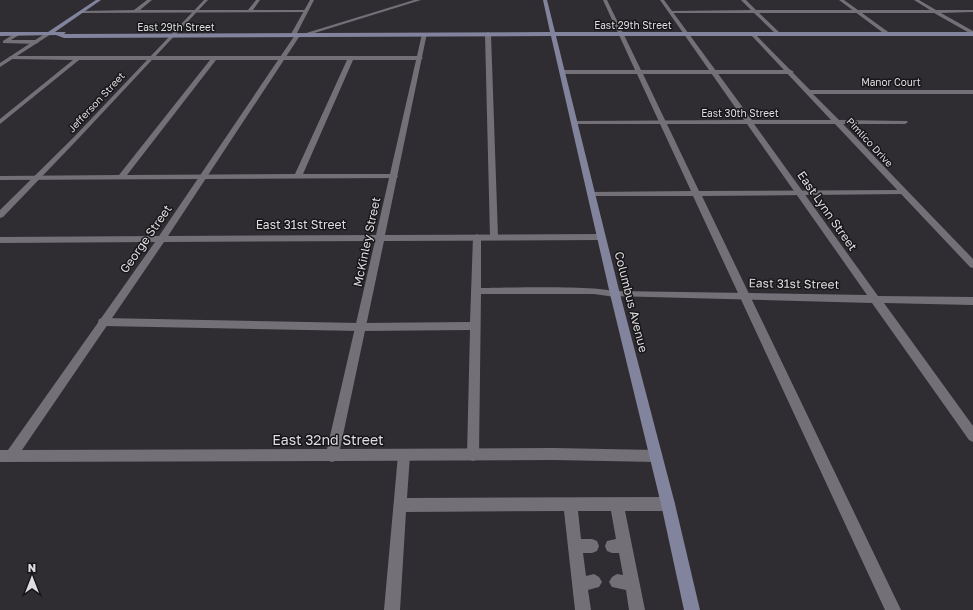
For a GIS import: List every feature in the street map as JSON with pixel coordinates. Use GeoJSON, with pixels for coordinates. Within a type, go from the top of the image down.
{"type":"FeatureCollection","features":[{"type":"Feature","properties":{"kind":"street"},"geometry":{"type":"LineString","coordinates":[[1,64],[100,0]]}},
{"type":"Feature","properties":{"kind":"street"},"geometry":{"type":"LineString","coordinates":[[135,12],[150,0]]}},
{"type":"Feature","properties":{"kind":"street","name":"Jefferson Street"},"geometry":{"type":"LineString","coordinates":[[0,215],[206,0]]}},
{"type":"Feature","properties":{"kind":"street"},"geometry":{"type":"LineString","coordinates":[[249,12],[258,0]]}},
{"type":"Feature","properties":{"kind":"street","name":"George Street"},"geometry":{"type":"LineString","coordinates":[[5,456],[161,240],[300,31],[306,11],[312,0]]}},
{"type":"Feature","properties":{"kind":"street"},"geometry":{"type":"LineString","coordinates":[[300,31],[419,0]]}},
{"type":"Feature","properties":{"kind":"street","name":"Columbus Avenue"},"geometry":{"type":"LineString","coordinates":[[545,0],[615,294],[668,504],[692,610]]}},
{"type":"Feature","properties":{"kind":"street"},"geometry":{"type":"LineString","coordinates":[[605,0],[893,610]]}},
{"type":"Feature","properties":{"kind":"street","name":"East Lynn Street"},"geometry":{"type":"LineString","coordinates":[[662,0],[973,436]]}},
{"type":"Feature","properties":{"kind":"street"},"geometry":{"type":"LineString","coordinates":[[743,0],[778,34]]}},
{"type":"Feature","properties":{"kind":"street"},"geometry":{"type":"LineString","coordinates":[[841,0],[888,34]]}},
{"type":"Feature","properties":{"kind":"street"},"geometry":{"type":"LineString","coordinates":[[916,0],[973,33]]}},
{"type":"Feature","properties":{"kind":"street"},"geometry":{"type":"LineString","coordinates":[[81,12],[306,11]]}},
{"type":"Feature","properties":{"kind":"street"},"geometry":{"type":"LineString","coordinates":[[671,12],[973,11]]}},
{"type":"Feature","properties":{"kind":"street","name":"East 29th Street"},"geometry":{"type":"LineString","coordinates":[[0,34],[58,34],[64,36],[174,34],[281,35],[300,31],[425,34],[973,33]]}},
{"type":"Feature","properties":{"kind":"street"},"geometry":{"type":"LineString","coordinates":[[2,42],[17,34]]}},
{"type":"Feature","properties":{"kind":"street","name":"McKinley Street"},"geometry":{"type":"LineString","coordinates":[[332,456],[425,34]]}},
{"type":"Feature","properties":{"kind":"street"},"geometry":{"type":"LineString","coordinates":[[488,34],[494,237]]}},
{"type":"Feature","properties":{"kind":"street","name":"Pimlico Drive"},"geometry":{"type":"LineString","coordinates":[[753,34],[791,72],[973,265]]}},
{"type":"Feature","properties":{"kind":"street"},"geometry":{"type":"LineString","coordinates":[[2,42],[36,42]]}},
{"type":"Feature","properties":{"kind":"street"},"geometry":{"type":"LineString","coordinates":[[11,58],[420,58]]}},
{"type":"Feature","properties":{"kind":"street"},"geometry":{"type":"LineString","coordinates":[[0,122],[78,58]]}},
{"type":"Feature","properties":{"kind":"street"},"geometry":{"type":"LineString","coordinates":[[121,178],[214,58]]}},
{"type":"Feature","properties":{"kind":"street"},"geometry":{"type":"LineString","coordinates":[[298,177],[351,58]]}},
{"type":"Feature","properties":{"kind":"street"},"geometry":{"type":"LineString","coordinates":[[563,72],[791,72]]}},
{"type":"Feature","properties":{"kind":"street","name":"Manor Court"},"geometry":{"type":"LineString","coordinates":[[809,92],[973,92]]}},
{"type":"Feature","properties":{"kind":"street","name":"East 30th Street"},"geometry":{"type":"LineString","coordinates":[[575,123],[905,122]]}},
{"type":"Feature","properties":{"kind":"street"},"geometry":{"type":"LineString","coordinates":[[0,178],[394,176]]}},
{"type":"Feature","properties":{"kind":"street"},"geometry":{"type":"LineString","coordinates":[[591,194],[904,192]]}},
{"type":"Feature","properties":{"kind":"street"},"geometry":{"type":"LineString","coordinates":[[473,455],[477,237]]}},
{"type":"Feature","properties":{"kind":"street","name":"East 31st Street"},"geometry":{"type":"LineString","coordinates":[[0,240],[602,237]]}},
{"type":"Feature","properties":{"kind":"street","name":"East 31st Street"},"geometry":{"type":"LineString","coordinates":[[476,291],[594,291],[615,294],[973,300]]}},
{"type":"Feature","properties":{"kind":"street"},"geometry":{"type":"LineString","coordinates":[[103,322],[360,327],[475,326]]}},
{"type":"Feature","properties":{"kind":"street"},"geometry":{"type":"LineString","coordinates":[[392,610],[404,455]]}},
{"type":"Feature","properties":{"kind":"street","name":"East 32nd Street"},"geometry":{"type":"LineString","coordinates":[[5,456],[656,456]]}},
{"type":"Feature","properties":{"kind":"street"},"geometry":{"type":"LineString","coordinates":[[570,504],[575,546],[587,583],[583,610]]}},
{"type":"Feature","properties":{"kind":"street"},"geometry":{"type":"LineString","coordinates":[[617,504],[619,546],[632,583],[637,610]]}},
{"type":"Feature","properties":{"kind":"street"},"geometry":{"type":"LineString","coordinates":[[401,505],[668,504]]}},
{"type":"Feature","properties":{"kind":"street"},"geometry":{"type":"LineString","coordinates":[[575,546],[592,546]]}},
{"type":"Feature","properties":{"kind":"street"},"geometry":{"type":"LineString","coordinates":[[617,582],[632,583]]}}]}
